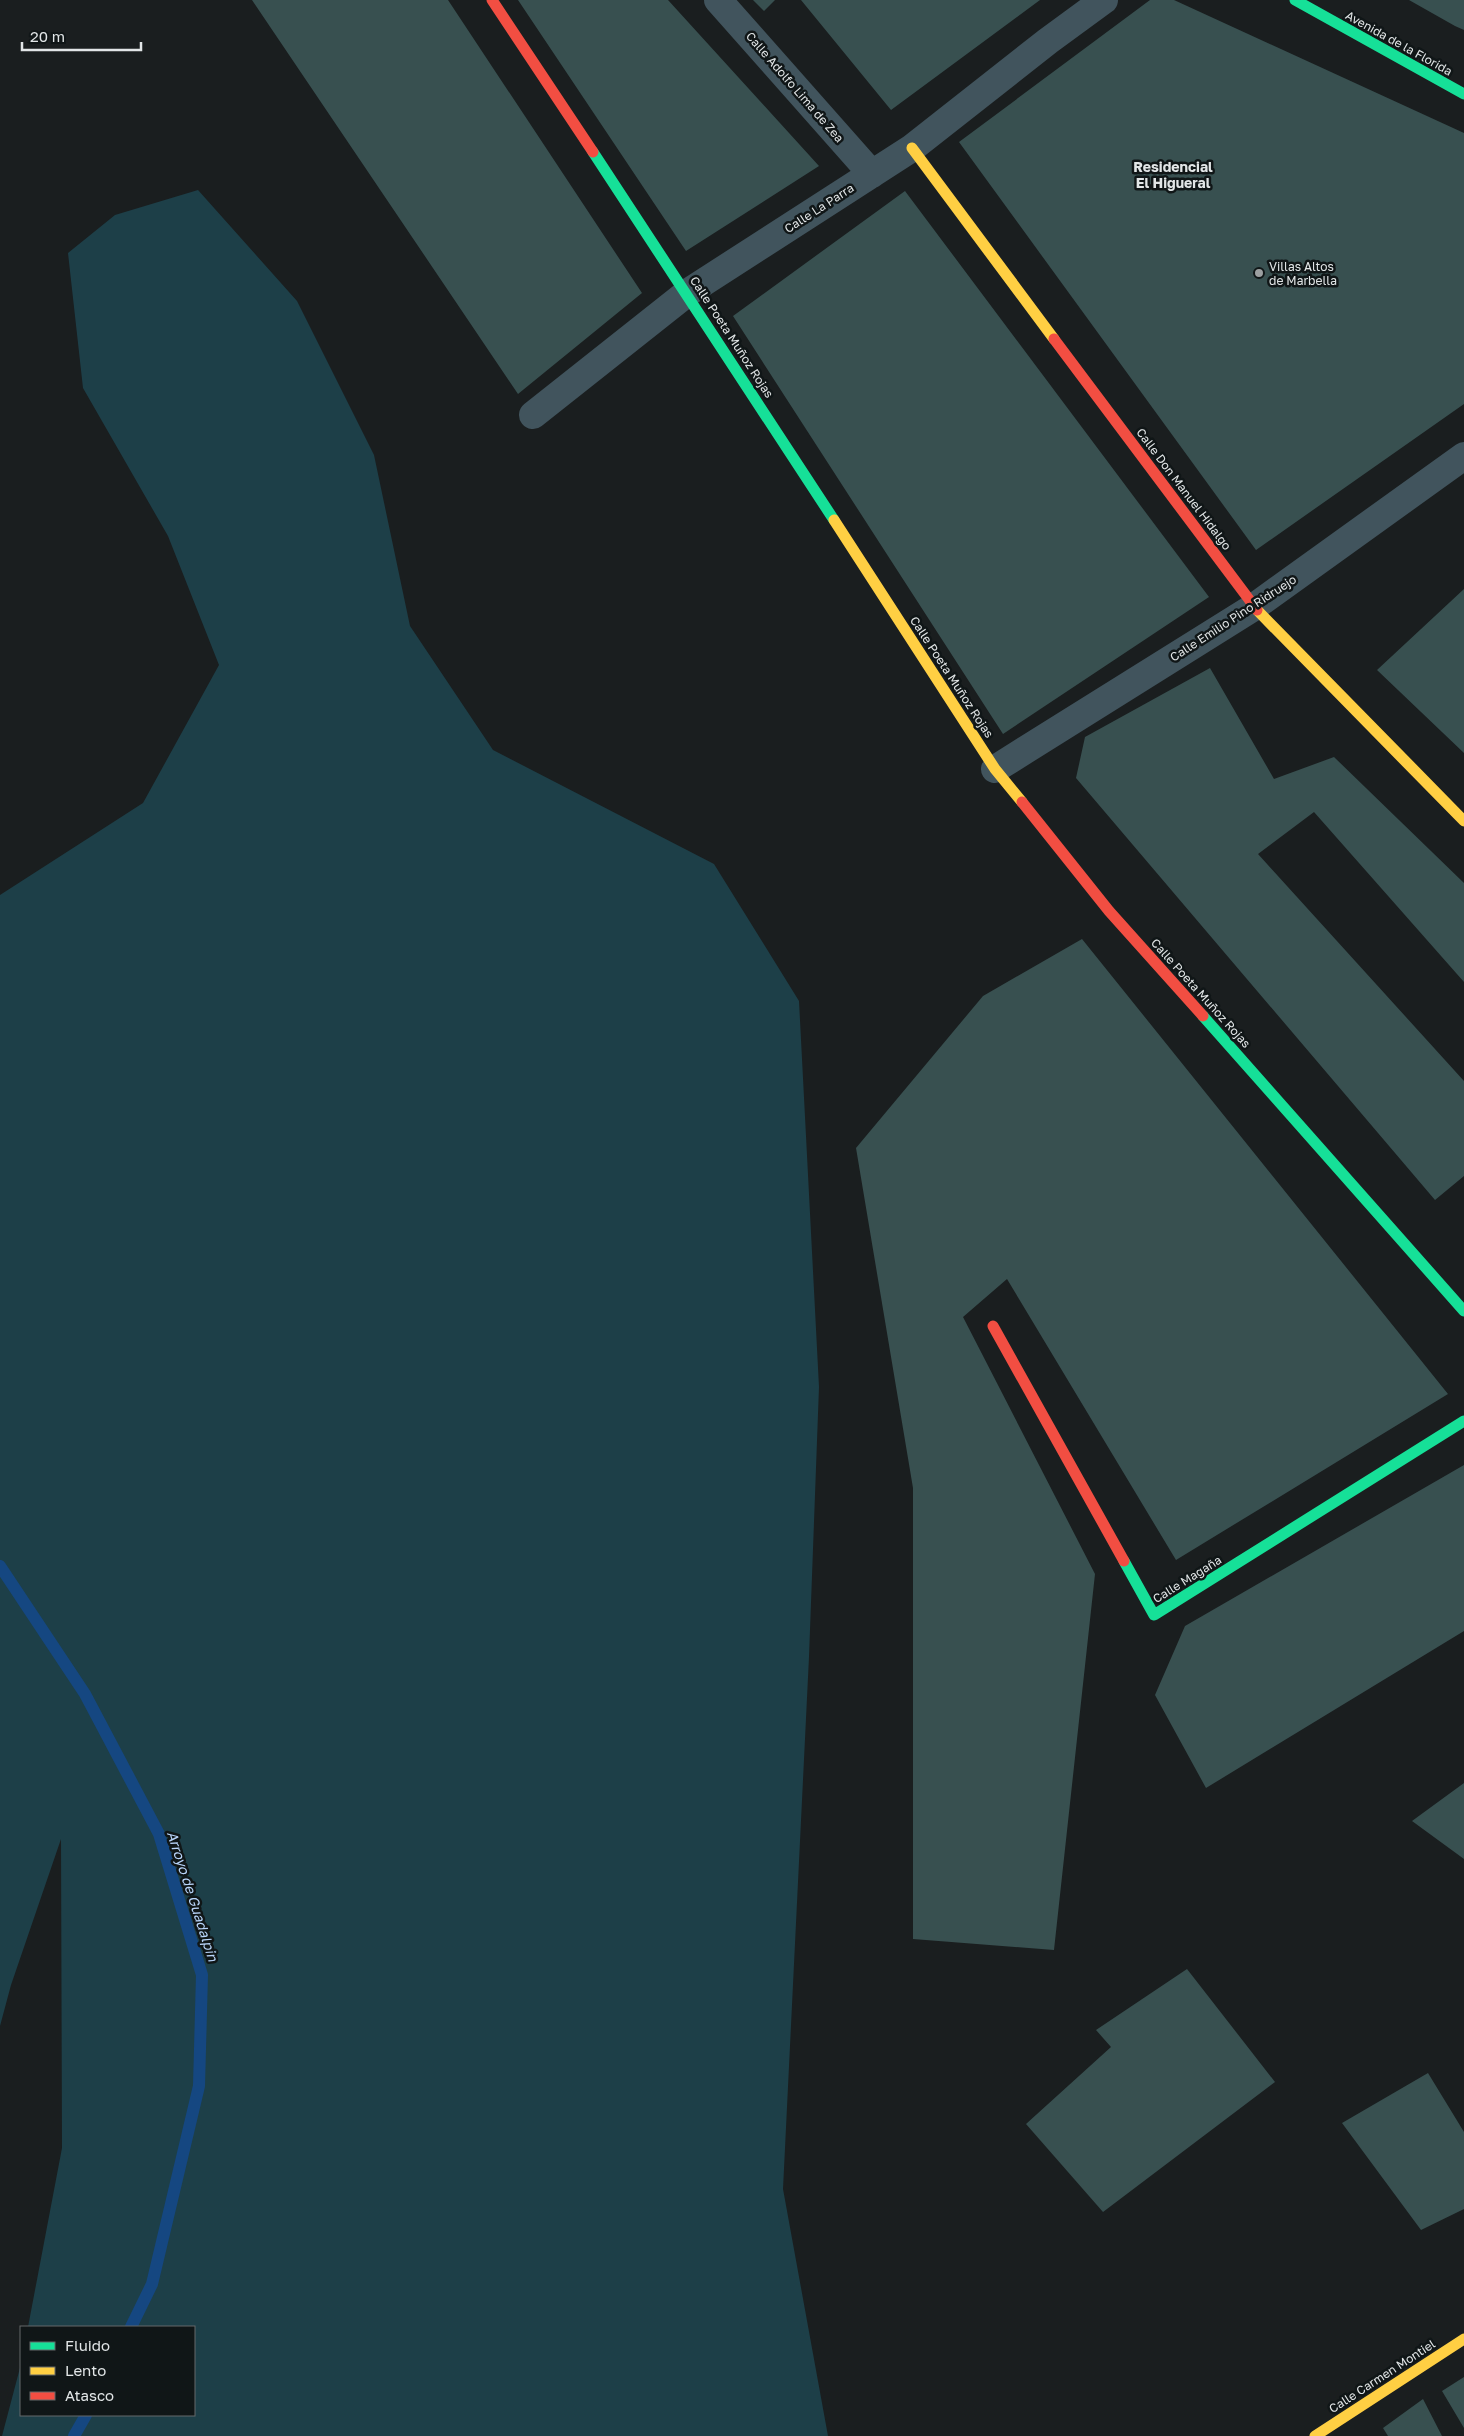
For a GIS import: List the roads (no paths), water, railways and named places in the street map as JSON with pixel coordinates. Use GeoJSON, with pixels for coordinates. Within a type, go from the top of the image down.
{"type":"FeatureCollection","features":[{"type":"Feature","properties":{"kind":"street","name":"Calle Poeta Muñoz Rojas"},"geometry":{"type":"LineString","coordinates":[[492,0],[687,294],[996,769],[1109,911],[1464,1311]]}},
{"type":"Feature","properties":{"kind":"street","name":"Calle Adolfo Lima de Zea"},"geometry":{"type":"LineString","coordinates":[[718,0],[872,174]]}},
{"type":"Feature","properties":{"kind":"street","name":"Calle La Parra"},"geometry":{"type":"LineString","coordinates":[[533,415],[687,294],[912,148],[1048,41],[1104,0]]}},
{"type":"Feature","properties":{"kind":"street","name":"Avenida de la Florida"},"geometry":{"type":"LineString","coordinates":[[1295,0],[1464,94]]}},
{"type":"Feature","properties":{"kind":"street","name":"Calle Don Manuel Hidalgo"},"geometry":{"type":"LineString","coordinates":[[912,148],[1254,607],[1464,821]]}},
{"type":"Feature","properties":{"kind":"street","name":"Calle Emilio Pino Ridruejo"},"geometry":{"type":"LineString","coordinates":[[996,769],[1254,607],[1464,456]]}},
{"type":"Feature","properties":{"kind":"street","name":"Calle Magaña"},"geometry":{"type":"LineString","coordinates":[[993,1326],[1154,1616],[1464,1422]]}},
{"type":"Feature","properties":{"kind":"street","name":"Calle Carmen Montiel"},"geometry":{"type":"LineString","coordinates":[[1316,2436],[1464,2339]]}},
{"type":"Feature","properties":{"kind":"waterway","name":"Arroyo de Guadalpin"},"geometry":{"type":"LineString","coordinates":[[0,1566],[85,1694],[159,1834],[202,1975],[199,2086],[152,2284],[131,2326]]}},
{"type":"Feature","properties":{"kind":"waterway","name":"Arroyo de Guadalpin"},"geometry":{"type":"LineString","coordinates":[[74,2436],[85,2416]]}},
{"type":"Feature","properties":{"kind":"place","name":"Villas Altos de Marbella"},"geometry":{"type":"Point","coordinates":[1259,273]}},
{"type":"Feature","properties":{"kind":"district","name":"Residencial El Higueral"},"geometry":{"type":"Point","coordinates":[1173,174]}}]}
